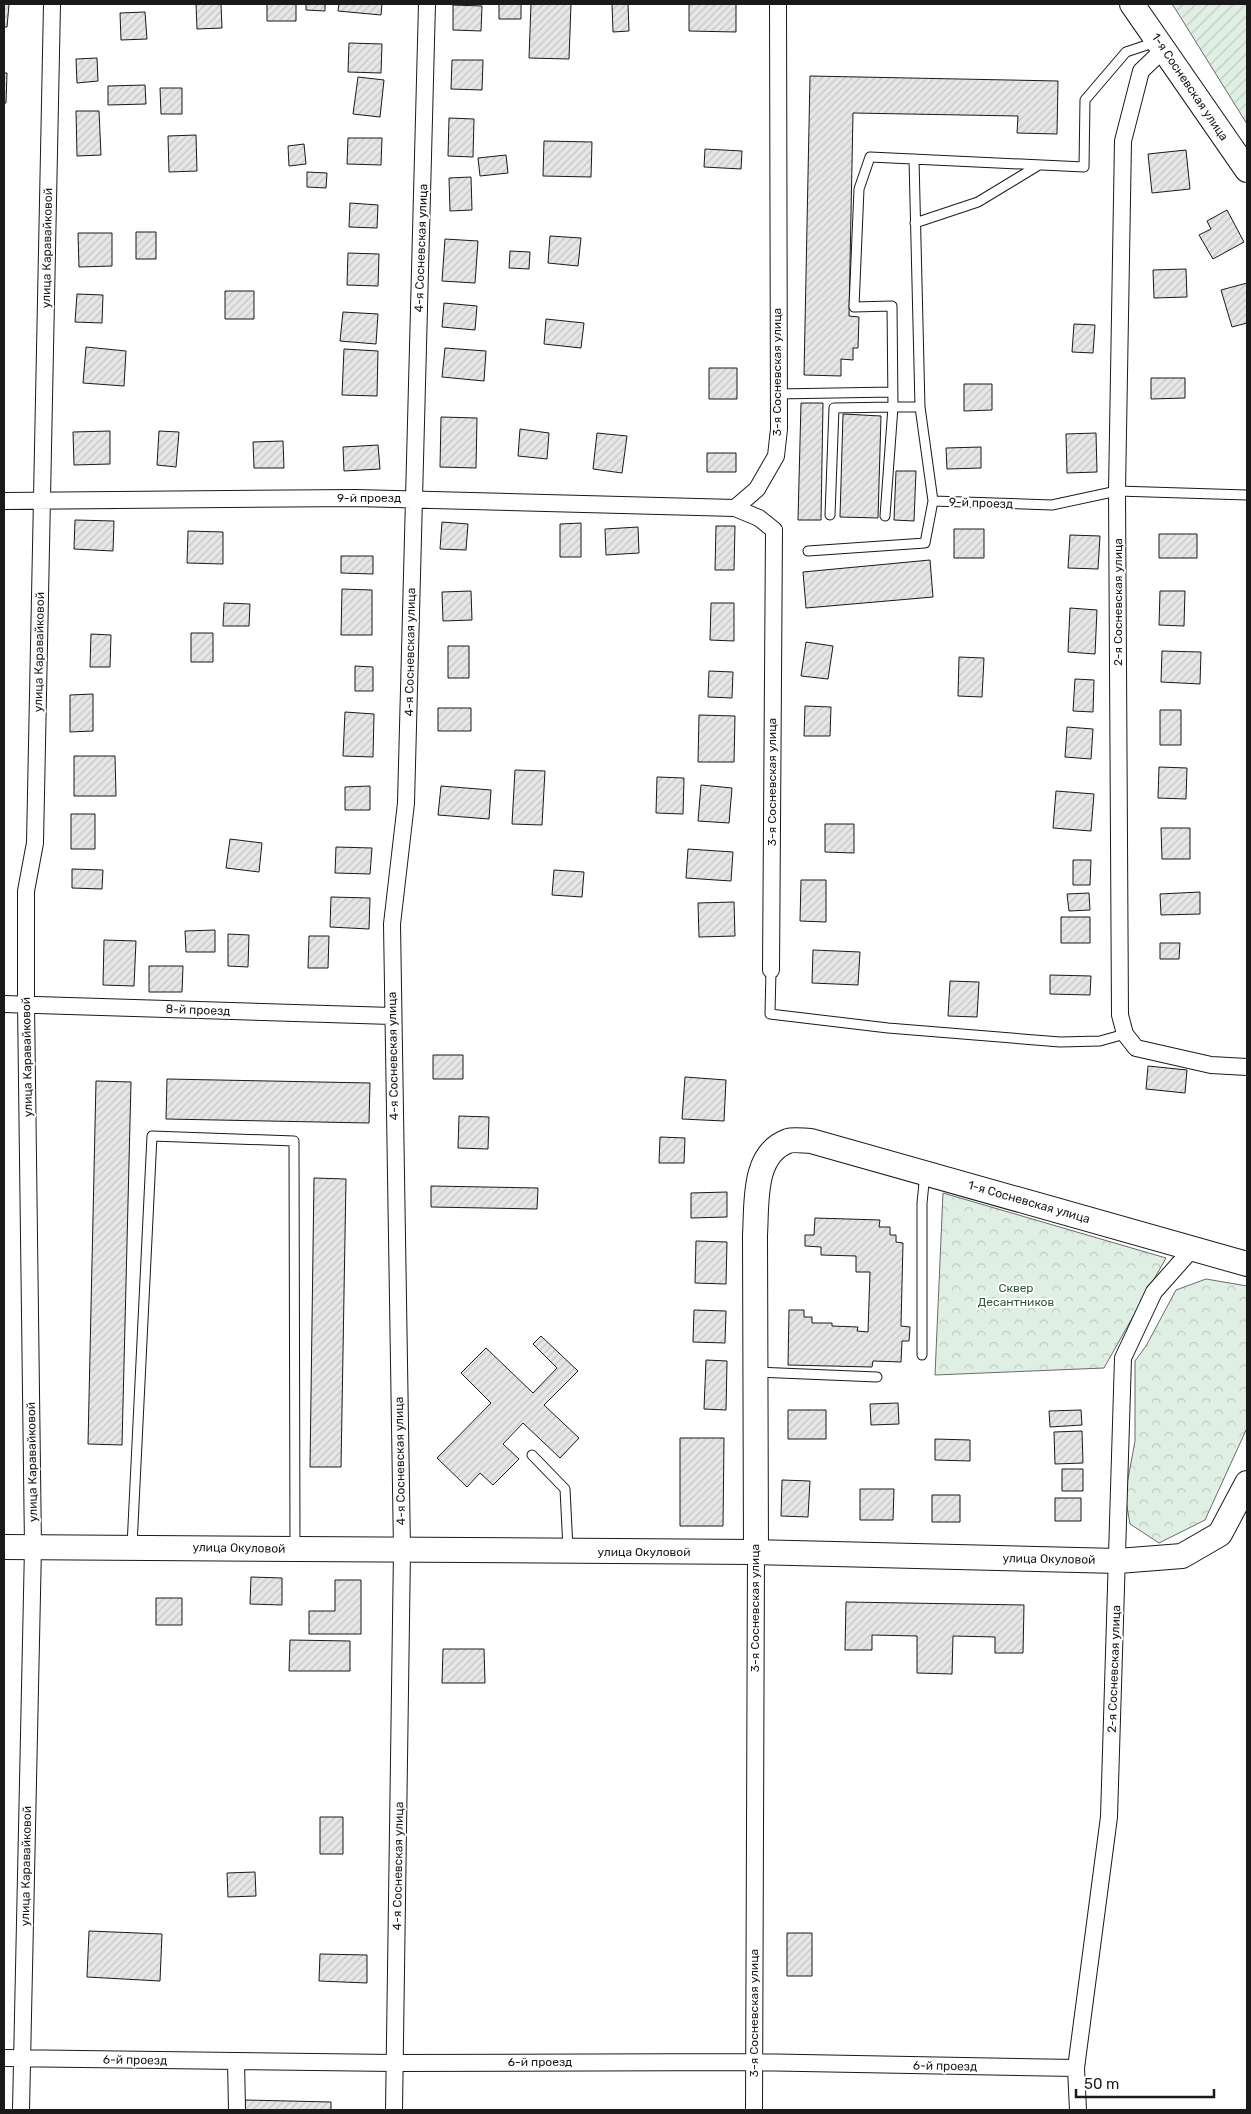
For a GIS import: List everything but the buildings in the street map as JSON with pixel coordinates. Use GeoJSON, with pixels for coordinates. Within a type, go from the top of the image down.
{"type":"FeatureCollection","features":[{"type":"Feature","properties":{"kind":"main road","name":"1-я Сосневская улица"},"geometry":{"type":"LineString","coordinates":[[1132,4],[1247,170]]}},
{"type":"Feature","properties":{"kind":"main road","name":"3-я Сосневская улица"},"geometry":{"type":"LineString","coordinates":[[756,1552],[755,1235],[758,1186],[764,1166],[772,1150],[789,1141],[811,1141]]}},
{"type":"Feature","properties":{"kind":"main road","name":"1-я Сосневская улица"},"geometry":{"type":"LineString","coordinates":[[811,1141],[1247,1264]]}},
{"type":"Feature","properties":{"kind":"main road","name":"улица Окуловой"},"geometry":{"type":"LineString","coordinates":[[4,1547],[756,1552],[1118,1561],[1182,1556],[1220,1534],[1247,1482]]}},
{"type":"Feature","properties":{"kind":"street","name":"улица Каравайковой"},"geometry":{"type":"LineString","coordinates":[[21,2110],[33,1547],[26,891],[36,843],[41,502],[52,4]]}},
{"type":"Feature","properties":{"kind":"street","name":"4-я Сосневская улица"},"geometry":{"type":"LineString","coordinates":[[394,2110],[402,1550],[392,924],[406,803],[427,4]]}},
{"type":"Feature","properties":{"kind":"street","name":"3-я Сосневская улица"},"geometry":{"type":"LineString","coordinates":[[771,970],[774,530],[759,518],[735,508],[757,489],[776,456],[779,429],[777,394],[778,4]]}},
{"type":"Feature","properties":{"kind":"street","name":"2-я Сосневская улица"},"geometry":{"type":"LineString","coordinates":[[1125,1034],[1120,1015],[1117,491],[1123,141],[1141,71],[1161,45]]}},
{"type":"Feature","properties":{"kind":"street","name":"9-й проезд"},"geometry":{"type":"LineString","coordinates":[[4,501],[414,499],[735,508]]}},
{"type":"Feature","properties":{"kind":"street","name":"8-й проезд"},"geometry":{"type":"LineString","coordinates":[[4,1004],[26,1003],[392,1016]]}},
{"type":"Feature","properties":{"kind":"street"},"geometry":{"type":"LineString","coordinates":[[1125,1034],[1136,1048],[1211,1065],[1247,1067]]}},
{"type":"Feature","properties":{"kind":"street","name":"2-я Сосневская улица"},"geometry":{"type":"LineString","coordinates":[[1078,2110],[1076,2068],[1109,1816],[1123,1358],[1154,1292],[1193,1248]]}},
{"type":"Feature","properties":{"kind":"street","name":"3-я Сосневская улица"},"geometry":{"type":"LineString","coordinates":[[754,2110],[756,1552]]}},
{"type":"Feature","properties":{"kind":"street","name":"6-й проезд"},"geometry":{"type":"LineString","coordinates":[[4,2058],[394,2062],[754,2062],[1076,2068]]}},
{"type":"Feature","properties":{"kind":"street"},"geometry":{"type":"LineString","coordinates":[[236,2061],[237,2110]]}},
{"type":"Feature","properties":{"kind":"lane"},"geometry":{"type":"LineString","coordinates":[[885,516],[893,408],[892,306],[854,307],[859,189],[870,157],[1084,167],[1085,100],[1126,52],[1161,45]]}},
{"type":"Feature","properties":{"kind":"lane","name":"9-й проезд"},"geometry":{"type":"LineString","coordinates":[[914,159],[920,407],[932,502],[1052,505],[1117,491],[1247,495]]}},
{"type":"Feature","properties":{"kind":"lane"},"geometry":{"type":"LineString","coordinates":[[915,223],[978,202],[1039,165]]}},
{"type":"Feature","properties":{"kind":"lane"},"geometry":{"type":"LineString","coordinates":[[777,394],[893,392]]}},
{"type":"Feature","properties":{"kind":"lane"},"geometry":{"type":"LineString","coordinates":[[830,515],[834,408],[920,407]]}},
{"type":"Feature","properties":{"kind":"lane"},"geometry":{"type":"LineString","coordinates":[[808,551],[925,543],[932,502]]}},
{"type":"Feature","properties":{"kind":"lane"},"geometry":{"type":"LineString","coordinates":[[771,970],[770,1014],[888,1028],[1060,1042],[1100,1041],[1125,1034]]}},
{"type":"Feature","properties":{"kind":"lane"},"geometry":{"type":"LineString","coordinates":[[132,1547],[152,1136],[294,1141],[295,1549]]}},
{"type":"Feature","properties":{"kind":"lane"},"geometry":{"type":"LineString","coordinates":[[922,1355],[922,1203],[925,1173]]}},
{"type":"Feature","properties":{"kind":"lane"},"geometry":{"type":"LineString","coordinates":[[755,1372],[877,1376]]}},
{"type":"Feature","properties":{"kind":"lane"},"geometry":{"type":"LineString","coordinates":[[532,1455],[565,1489],[568,1551]]}},
{"type":"Feature","properties":{"kind":"green space"},"geometry":{"type":"Polygon","coordinates":[[[1172,4],[1247,4],[1247,124],[1176,10],[1172,4]]]}},
{"type":"Feature","properties":{"kind":"green space","name":"Сквер Десантников"},"geometry":{"type":"Polygon","coordinates":[[[943,1193],[1166,1258],[1104,1368],[935,1375],[943,1193]]]}},
{"type":"Feature","properties":{"kind":"green space"},"geometry":{"type":"Polygon","coordinates":[[[1206,1279],[1247,1286],[1247,1428],[1205,1520],[1159,1543],[1130,1524],[1125,1495],[1135,1441],[1135,1361],[1146,1346],[1176,1290],[1206,1279]]]}}]}
